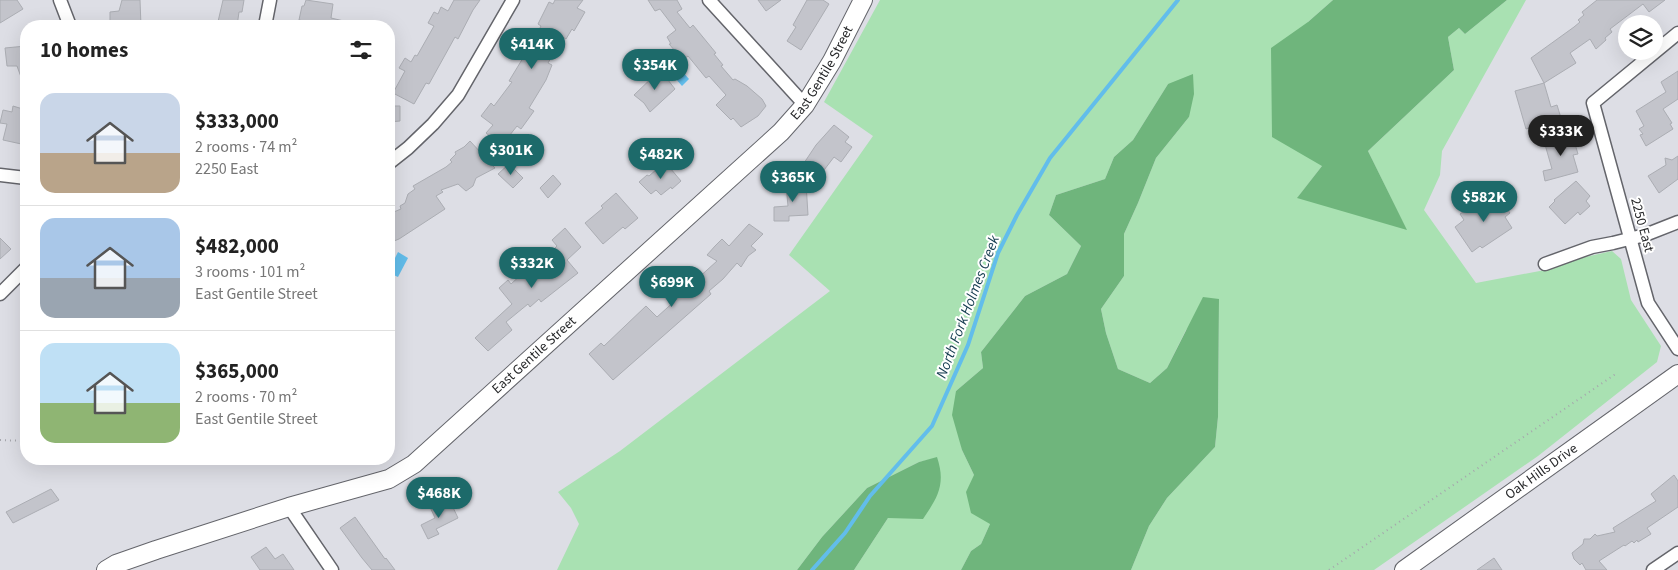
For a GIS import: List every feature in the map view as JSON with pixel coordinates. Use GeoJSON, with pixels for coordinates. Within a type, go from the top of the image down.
{"type":"FeatureCollection","features":[{"type":"Feature","properties":{"kind":"street"},"geometry":{"type":"LineString","coordinates":[[60,0],[68,20]]}},
{"type":"Feature","properties":{"kind":"street"},"geometry":{"type":"LineString","coordinates":[[266,20],[270,0]]}},
{"type":"Feature","properties":{"kind":"street"},"geometry":{"type":"LineString","coordinates":[[395,157],[414,142],[458,96],[514,0]]}},
{"type":"Feature","properties":{"kind":"street"},"geometry":{"type":"LineString","coordinates":[[709,0],[805,104]]}},
{"type":"Feature","properties":{"kind":"street","name":"East Gentile Street"},"geometry":{"type":"LineString","coordinates":[[106,570],[116,564],[156,550],[289,507],[389,479],[414,464],[781,132],[805,104],[832,61],[863,0]]}},
{"type":"Feature","properties":{"kind":"street","name":"2250 East"},"geometry":{"type":"LineString","coordinates":[[1678,33],[1593,103],[1648,303],[1678,349]]}},
{"type":"Feature","properties":{"kind":"street"},"geometry":{"type":"LineString","coordinates":[[0,175],[20,177]]}},
{"type":"Feature","properties":{"kind":"street"},"geometry":{"type":"LineString","coordinates":[[1545,264],[1592,247],[1645,235],[1678,222]]}},
{"type":"Feature","properties":{"kind":"street"},"geometry":{"type":"LineString","coordinates":[[0,294],[20,274]]}},
{"type":"Feature","properties":{"kind":"street","name":"Oak Hills Drive"},"geometry":{"type":"LineString","coordinates":[[1404,570],[1678,374]]}},
{"type":"Feature","properties":{"kind":"street"},"geometry":{"type":"LineString","coordinates":[[289,507],[332,570]]}},
{"type":"Feature","properties":{"kind":"street"},"geometry":{"type":"LineString","coordinates":[[1653,570],[1678,553]]}},
{"type":"Feature","properties":{"kind":"path"},"geometry":{"type":"LineString","coordinates":[[1329,570],[1617,373]]}},
{"type":"Feature","properties":{"kind":"path"},"geometry":{"type":"LineString","coordinates":[[0,440],[20,441]]}},
{"type":"Feature","properties":{"kind":"green space"},"geometry":{"type":"Polygon","coordinates":[[[880,0],[1333,0],[1308,22],[1322,166],[1298,197],[1406,229],[1368,151],[1454,70],[1448,37],[1459,28],[1465,34],[1507,0],[1526,0],[1442,151],[1440,175],[1424,210],[1476,283],[1545,270],[1572,260],[1612,251],[1621,259],[1631,300],[1661,346],[1657,362],[1538,456],[1374,570],[1131,570],[1149,526],[1167,498],[1215,447],[1218,417],[1219,299],[1186,330],[1167,368],[1150,383],[1118,369],[1106,333],[1101,309],[1124,276],[1124,234],[1156,158],[1189,117],[1168,84],[1133,140],[1114,157],[1105,179],[1056,195],[1049,215],[1081,246],[1067,274],[1025,296],[981,352],[983,368],[956,391],[962,450],[974,475],[990,524],[981,544],[971,551],[961,570],[854,570],[888,518],[937,458],[919,462],[867,488],[822,537],[797,570],[557,570],[579,524],[571,508],[558,492],[620,451],[830,291],[789,255],[873,136],[824,102],[880,0]]]}},
{"type":"Feature","properties":{"kind":"green space"},"geometry":{"type":"Polygon","coordinates":[[[1333,0],[1507,0],[1465,34],[1459,28],[1448,37],[1454,70],[1368,151],[1407,230],[1297,198],[1322,166],[1272,137],[1271,48],[1308,22],[1333,0]]]}},
{"type":"Feature","properties":{"kind":"green space"},"geometry":{"type":"Polygon","coordinates":[[[1193,74],[1194,94],[1189,117],[1156,158],[1124,234],[1124,276],[1101,309],[1106,333],[1118,369],[1150,383],[1167,368],[1203,297],[1219,299],[1218,417],[1215,447],[1167,498],[1149,526],[1131,570],[961,570],[971,551],[981,544],[990,524],[971,513],[966,492],[974,475],[962,450],[952,415],[956,391],[983,368],[981,352],[1025,296],[1067,274],[1081,246],[1049,215],[1056,195],[1105,179],[1114,157],[1133,140],[1168,84],[1193,74]]]}},
{"type":"Feature","properties":{"kind":"green space"},"geometry":{"type":"Polygon","coordinates":[[[937,457],[941,475],[939,490],[933,504],[923,519],[888,518],[854,570],[797,570],[822,537],[867,488],[919,462],[937,457]]]}},
{"type":"Feature","properties":{"kind":"water"},"geometry":{"type":"Polygon","coordinates":[[[675,63],[689,79],[682,86],[667,69],[675,63]]]}},
{"type":"Feature","properties":{"kind":"water"},"geometry":{"type":"Polygon","coordinates":[[[398,252],[408,258],[398,277],[395,276],[395,258],[398,252]]]}},
{"type":"Feature","properties":{"kind":"building"},"geometry":{"type":"Polygon","coordinates":[[[0,0],[17,0],[23,9],[0,23],[0,0]]]}},
{"type":"Feature","properties":{"kind":"building"},"geometry":{"type":"Polygon","coordinates":[[[122,0],[140,0],[141,20],[110,20],[110,12],[119,11],[122,0]]]}},
{"type":"Feature","properties":{"kind":"building"},"geometry":{"type":"Polygon","coordinates":[[[223,0],[244,0],[242,12],[239,12],[238,20],[218,20],[223,0]]]}},
{"type":"Feature","properties":{"kind":"building"},"geometry":{"type":"Polygon","coordinates":[[[306,0],[333,4],[331,18],[340,20],[299,20],[302,6],[304,6],[306,0]]]}},
{"type":"Feature","properties":{"kind":"building"},"geometry":{"type":"Polygon","coordinates":[[[454,0],[480,0],[458,39],[455,37],[429,84],[426,83],[414,104],[395,94],[395,89],[405,71],[399,68],[405,58],[411,62],[415,55],[417,56],[434,26],[428,23],[434,12],[438,14],[441,7],[448,11],[454,0]]]}},
{"type":"Feature","properties":{"kind":"building"},"geometry":{"type":"Polygon","coordinates":[[[555,0],[583,0],[577,8],[585,12],[574,31],[572,29],[566,39],[563,37],[548,63],[552,65],[546,80],[529,108],[534,111],[521,129],[517,126],[502,145],[486,133],[493,125],[481,116],[491,103],[494,106],[512,82],[509,81],[541,26],[538,24],[549,2],[553,4],[555,0]]]}},
{"type":"Feature","properties":{"kind":"building"},"geometry":{"type":"Polygon","coordinates":[[[648,0],[677,0],[682,9],[677,12],[690,28],[693,25],[716,53],[714,54],[723,65],[721,66],[733,80],[735,79],[747,86],[762,99],[766,106],[758,116],[741,127],[716,105],[726,95],[709,76],[706,78],[688,56],[683,60],[669,44],[671,44],[667,37],[676,30],[660,9],[655,11],[648,0]]]}},
{"type":"Feature","properties":{"kind":"building"},"geometry":{"type":"Polygon","coordinates":[[[758,0],[781,0],[766,11],[758,0]]]}},
{"type":"Feature","properties":{"kind":"building"},"geometry":{"type":"Polygon","coordinates":[[[807,0],[823,0],[829,4],[801,50],[787,41],[796,27],[793,25],[807,0]]]}},
{"type":"Feature","properties":{"kind":"building"},"geometry":{"type":"Polygon","coordinates":[[[1597,0],[1665,0],[1649,12],[1643,4],[1628,15],[1618,15],[1618,23],[1610,29],[1612,32],[1596,49],[1590,39],[1570,53],[1576,63],[1544,83],[1531,58],[1580,22],[1578,20],[1584,15],[1582,12],[1597,0]]]}},
{"type":"Feature","properties":{"kind":"building"},"geometry":{"type":"Polygon","coordinates":[[[20,47],[20,74],[17,66],[7,66],[5,48],[20,47]]]}},
{"type":"Feature","properties":{"kind":"building"},"geometry":{"type":"Polygon","coordinates":[[[659,71],[675,89],[650,112],[644,103],[634,95],[659,71]]]}},
{"type":"Feature","properties":{"kind":"building"},"geometry":{"type":"Polygon","coordinates":[[[1678,71],[1678,99],[1663,109],[1672,123],[1670,124],[1673,129],[1646,146],[1640,135],[1643,134],[1639,129],[1644,126],[1636,111],[1666,92],[1661,82],[1678,71]]]}},
{"type":"Feature","properties":{"kind":"building"},"geometry":{"type":"Polygon","coordinates":[[[1544,83],[1551,107],[1557,105],[1561,118],[1526,129],[1515,91],[1544,83]]]}},
{"type":"Feature","properties":{"kind":"building"},"geometry":{"type":"Polygon","coordinates":[[[13,106],[20,108],[20,144],[3,140],[7,124],[0,123],[3,110],[12,112],[13,106]]]}},
{"type":"Feature","properties":{"kind":"building"},"geometry":{"type":"Polygon","coordinates":[[[395,106],[400,106],[400,121],[395,121],[395,106]]]}},
{"type":"Feature","properties":{"kind":"building"},"geometry":{"type":"Polygon","coordinates":[[[834,125],[849,137],[845,142],[852,147],[841,162],[834,157],[818,178],[802,166],[816,145],[834,125]]]}},
{"type":"Feature","properties":{"kind":"building"},"geometry":{"type":"Polygon","coordinates":[[[1572,134],[1578,154],[1573,155],[1578,172],[1545,181],[1543,171],[1552,169],[1544,141],[1572,134]]]}},
{"type":"Feature","properties":{"kind":"building"},"geometry":{"type":"Polygon","coordinates":[[[470,141],[495,168],[476,178],[473,186],[466,191],[458,184],[441,190],[443,192],[436,196],[445,209],[395,241],[395,212],[401,209],[400,206],[405,203],[408,194],[415,189],[413,186],[446,167],[452,162],[450,160],[456,154],[455,152],[470,141]]]}},
{"type":"Feature","properties":{"kind":"building"},"geometry":{"type":"Polygon","coordinates":[[[1678,156],[1678,179],[1659,193],[1648,176],[1666,165],[1665,158],[1672,160],[1678,156]]]}},
{"type":"Feature","properties":{"kind":"building"},"geometry":{"type":"Polygon","coordinates":[[[665,162],[681,181],[661,195],[656,190],[651,194],[639,182],[665,162]]]}},
{"type":"Feature","properties":{"kind":"building"},"geometry":{"type":"Polygon","coordinates":[[[509,164],[523,178],[513,188],[498,174],[509,164]]]}},
{"type":"Feature","properties":{"kind":"building"},"geometry":{"type":"Polygon","coordinates":[[[553,175],[561,184],[548,198],[540,188],[553,175]]]}},
{"type":"Feature","properties":{"kind":"building"},"geometry":{"type":"Polygon","coordinates":[[[1576,181],[1590,196],[1586,201],[1590,206],[1580,215],[1578,212],[1565,224],[1549,207],[1554,200],[1576,181]]]}},
{"type":"Feature","properties":{"kind":"building"},"geometry":{"type":"Polygon","coordinates":[[[806,183],[808,215],[789,216],[789,221],[774,221],[774,207],[788,206],[786,185],[806,183]]]}},
{"type":"Feature","properties":{"kind":"building"},"geometry":{"type":"Polygon","coordinates":[[[616,193],[638,218],[625,229],[623,227],[603,244],[585,223],[603,208],[601,206],[616,193]]]}},
{"type":"Feature","properties":{"kind":"building"},"geometry":{"type":"Polygon","coordinates":[[[1486,196],[1491,202],[1498,197],[1510,213],[1505,217],[1512,228],[1482,248],[1480,246],[1472,252],[1455,227],[1464,220],[1460,214],[1486,196]]]}},
{"type":"Feature","properties":{"kind":"building"},"geometry":{"type":"Polygon","coordinates":[[[749,224],[763,234],[751,246],[756,250],[748,256],[741,267],[737,263],[709,291],[711,294],[613,380],[589,354],[601,343],[604,346],[646,306],[657,317],[717,261],[707,255],[715,246],[722,239],[729,246],[749,224]]]}},
{"type":"Feature","properties":{"kind":"building"},"geometry":{"type":"Polygon","coordinates":[[[565,228],[581,247],[567,260],[578,273],[541,302],[539,299],[530,307],[528,304],[506,322],[512,330],[488,351],[475,338],[512,304],[499,288],[508,280],[511,284],[523,273],[527,278],[537,270],[544,278],[561,263],[551,252],[557,246],[552,240],[565,228]]]}},
{"type":"Feature","properties":{"kind":"building"},"geometry":{"type":"Polygon","coordinates":[[[0,238],[11,249],[0,259],[0,238]]]}},
{"type":"Feature","properties":{"kind":"building"},"geometry":{"type":"Polygon","coordinates":[[[1674,475],[1678,481],[1678,507],[1647,528],[1651,534],[1638,542],[1637,540],[1634,543],[1632,541],[1624,545],[1599,561],[1607,570],[1586,570],[1582,563],[1580,565],[1574,559],[1572,553],[1583,544],[1584,539],[1590,539],[1595,534],[1597,536],[1615,532],[1613,528],[1656,501],[1651,494],[1674,475]]]}},
{"type":"Feature","properties":{"kind":"building"},"geometry":{"type":"Polygon","coordinates":[[[51,489],[59,500],[13,523],[6,512],[51,489]]]}},
{"type":"Feature","properties":{"kind":"building"},"geometry":{"type":"Polygon","coordinates":[[[450,501],[458,518],[436,529],[439,534],[428,539],[421,525],[435,518],[430,507],[440,502],[442,505],[450,501]]]}},
{"type":"Feature","properties":{"kind":"building"},"geometry":{"type":"Polygon","coordinates":[[[355,517],[395,570],[372,570],[362,558],[340,528],[355,517]]]}},
{"type":"Feature","properties":{"kind":"building"},"geometry":{"type":"Polygon","coordinates":[[[266,547],[275,559],[283,554],[294,570],[260,570],[251,557],[266,547]]]}},
{"type":"Feature","properties":{"kind":"building"},"geometry":{"type":"Polygon","coordinates":[[[1494,558],[1502,570],[1477,570],[1494,558]]]}},
{"type":"Feature","properties":{"kind":"waterway","name":"North Fork Holmes Creek"},"geometry":{"type":"LineString","coordinates":[[812,570],[845,533],[870,496],[932,426],[968,345],[998,253],[1017,215],[1050,158],[1178,0]]}}]}
